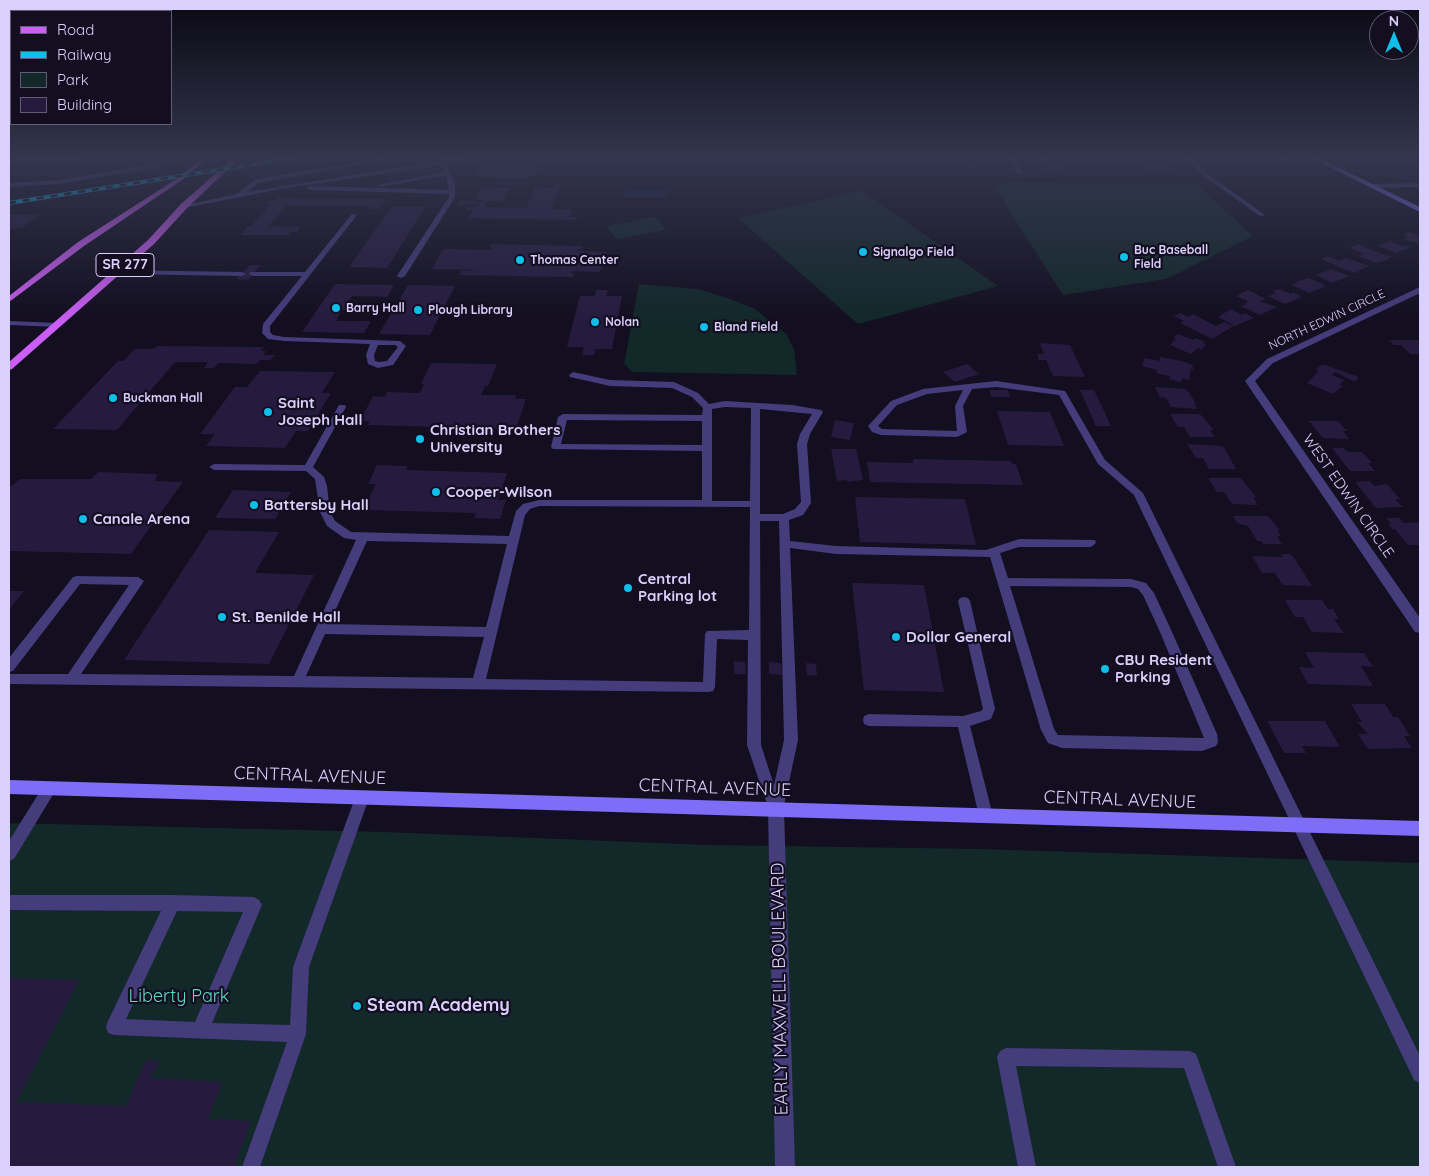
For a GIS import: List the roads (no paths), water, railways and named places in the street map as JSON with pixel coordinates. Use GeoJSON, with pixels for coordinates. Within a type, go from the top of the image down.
{"type":"FeatureCollection","features":[{"type":"Feature","properties":{"kind":"main road","name":"SR 277"},"geometry":{"type":"LineString","coordinates":[[9,300],[81,244],[127,214]]}},
{"type":"Feature","properties":{"kind":"main road","name":"SR 277"},"geometry":{"type":"LineString","coordinates":[[9,367],[151,242],[177,214]]}},
{"type":"Feature","properties":{"kind":"main road","name":"CENTRAL AVENUE"},"geometry":{"type":"LineString","coordinates":[[9,788],[1420,829]]}},
{"type":"Feature","properties":{"kind":"street","name":"NORTH EDWIN CIRCLE"},"geometry":{"type":"LineString","coordinates":[[1250,381],[1270,361],[1419,292]]}},
{"type":"Feature","properties":{"kind":"street","name":"WEST EDWIN CIRCLE"},"geometry":{"type":"LineString","coordinates":[[1250,381],[1420,628]]}},
{"type":"Feature","properties":{"kind":"street","name":"EARLY MAXWELL BOULEVARD"},"geometry":{"type":"LineString","coordinates":[[776,810],[785,1167]]}},
{"type":"Feature","properties":{"kind":"lane"},"geometry":{"type":"LineString","coordinates":[[401,276],[441,214]]}},
{"type":"Feature","properties":{"kind":"lane"},"geometry":{"type":"LineString","coordinates":[[354,215],[266,326],[266,333],[271,337],[284,339],[375,343]]}},
{"type":"Feature","properties":{"kind":"lane"},"geometry":{"type":"LineString","coordinates":[[117,272],[242,274]]}},
{"type":"Feature","properties":{"kind":"lane"},"geometry":{"type":"LineString","coordinates":[[253,274],[308,274]]}},
{"type":"Feature","properties":{"kind":"lane"},"geometry":{"type":"LineString","coordinates":[[9,323],[57,325]]}},
{"type":"Feature","properties":{"kind":"lane"},"geometry":{"type":"LineString","coordinates":[[573,375],[610,383],[674,385],[695,395],[707,407],[707,504]]}},
{"type":"Feature","properties":{"kind":"lane"},"geometry":{"type":"LineString","coordinates":[[969,388],[959,406],[962,432],[960,434],[881,432],[875,430],[873,426],[894,403],[926,392],[996,384],[1062,393],[1101,462],[1138,493],[1420,1074]]}},
{"type":"Feature","properties":{"kind":"lane"},"geometry":{"type":"LineString","coordinates":[[707,407],[725,404],[818,412],[805,434],[802,444],[806,503],[799,512],[784,518],[755,517]]}},
{"type":"Feature","properties":{"kind":"lane"},"geometry":{"type":"LineString","coordinates":[[308,468],[342,407]]}},
{"type":"Feature","properties":{"kind":"lane"},"geometry":{"type":"LineString","coordinates":[[755,407],[754,745],[776,810]]}},
{"type":"Feature","properties":{"kind":"lane"},"geometry":{"type":"LineString","coordinates":[[707,418],[564,417],[556,447],[707,448]]}},
{"type":"Feature","properties":{"kind":"lane"},"geometry":{"type":"LineString","coordinates":[[214,467],[308,468],[318,477],[322,486],[325,512],[331,522],[348,535],[364,537],[513,540]]}},
{"type":"Feature","properties":{"kind":"lane"},"geometry":{"type":"LineString","coordinates":[[478,684],[520,514],[527,506],[539,503],[755,504]]}},
{"type":"Feature","properties":{"kind":"lane"},"geometry":{"type":"LineString","coordinates":[[776,810],[791,740],[784,518]]}},
{"type":"Feature","properties":{"kind":"lane"},"geometry":{"type":"LineString","coordinates":[[298,681],[364,537]]}},
{"type":"Feature","properties":{"kind":"lane"},"geometry":{"type":"LineString","coordinates":[[785,544],[836,550],[986,554],[1018,543],[1090,543]]}},
{"type":"Feature","properties":{"kind":"lane"},"geometry":{"type":"LineString","coordinates":[[994,551],[1003,582],[1048,730],[1053,739],[1062,742],[1202,745],[1211,742],[1210,734],[1166,632],[1148,592],[1142,586],[1131,583],[1003,582]]}},
{"type":"Feature","properties":{"kind":"lane"},"geometry":{"type":"LineString","coordinates":[[9,667],[77,580],[138,581],[70,681]]}},
{"type":"Feature","properties":{"kind":"lane"},"geometry":{"type":"LineString","coordinates":[[869,720],[963,722],[986,715],[990,708],[964,601]]}},
{"type":"Feature","properties":{"kind":"lane"},"geometry":{"type":"LineString","coordinates":[[322,630],[490,632]]}},
{"type":"Feature","properties":{"kind":"lane"},"geometry":{"type":"LineString","coordinates":[[9,679],[709,687],[711,634],[754,634]]}},
{"type":"Feature","properties":{"kind":"lane"},"geometry":{"type":"LineString","coordinates":[[963,722],[986,816]]}},
{"type":"Feature","properties":{"kind":"lane"},"geometry":{"type":"LineString","coordinates":[[9,854],[49,789]]}},
{"type":"Feature","properties":{"kind":"lane"},"geometry":{"type":"LineString","coordinates":[[251,1167],[298,1034],[301,967],[362,798]]}},
{"type":"Feature","properties":{"kind":"lane"},"geometry":{"type":"LineString","coordinates":[[9,902],[254,905],[200,1031]]}},
{"type":"Feature","properties":{"kind":"lane"},"geometry":{"type":"LineString","coordinates":[[173,903],[114,1027],[298,1034]]}},
{"type":"Feature","properties":{"kind":"lane"},"geometry":{"type":"LineString","coordinates":[[1028,1167],[1006,1057],[1190,1060],[1227,1167]]}},
{"type":"Feature","properties":{"kind":"place","name":"Signalgo Field"},"geometry":{"type":"Point","coordinates":[863,252]}},
{"type":"Feature","properties":{"kind":"place","name":"Buc Baseball Field"},"geometry":{"type":"Point","coordinates":[1124,257]}},
{"type":"Feature","properties":{"kind":"place","name":"Thomas Center"},"geometry":{"type":"Point","coordinates":[520,260]}},
{"type":"Feature","properties":{"kind":"place","name":"Barry Hall"},"geometry":{"type":"Point","coordinates":[336,308]}},
{"type":"Feature","properties":{"kind":"place","name":"Plough Library"},"geometry":{"type":"Point","coordinates":[418,310]}},
{"type":"Feature","properties":{"kind":"place","name":"Nolan"},"geometry":{"type":"Point","coordinates":[595,322]}},
{"type":"Feature","properties":{"kind":"place","name":"Bland Field"},"geometry":{"type":"Point","coordinates":[704,327]}},
{"type":"Feature","properties":{"kind":"place","name":"Buckman Hall"},"geometry":{"type":"Point","coordinates":[113,398]}},
{"type":"Feature","properties":{"kind":"place","name":"Saint Joseph Hall"},"geometry":{"type":"Point","coordinates":[268,412]}},
{"type":"Feature","properties":{"kind":"place","name":"Christian Brothers University"},"geometry":{"type":"Point","coordinates":[420,439]}},
{"type":"Feature","properties":{"kind":"place","name":"Cooper-Wilson"},"geometry":{"type":"Point","coordinates":[436,492]}},
{"type":"Feature","properties":{"kind":"place","name":"Battersby Hall"},"geometry":{"type":"Point","coordinates":[254,505]}},
{"type":"Feature","properties":{"kind":"place","name":"Canale Arena"},"geometry":{"type":"Point","coordinates":[83,519]}},
{"type":"Feature","properties":{"kind":"place","name":"Central Parking lot"},"geometry":{"type":"Point","coordinates":[628,588]}},
{"type":"Feature","properties":{"kind":"place","name":"St. Benilde Hall"},"geometry":{"type":"Point","coordinates":[222,617]}},
{"type":"Feature","properties":{"kind":"place","name":"Dollar General"},"geometry":{"type":"Point","coordinates":[896,637]}},
{"type":"Feature","properties":{"kind":"place","name":"CBU Resident Parking"},"geometry":{"type":"Point","coordinates":[1105,669]}},
{"type":"Feature","properties":{"kind":"place","name":"Steam Academy"},"geometry":{"type":"Point","coordinates":[357,1006]}},
{"type":"Feature","properties":{"kind":"park label","name":"Liberty Park"},"geometry":{"type":"Point","coordinates":[179,997]}}]}
